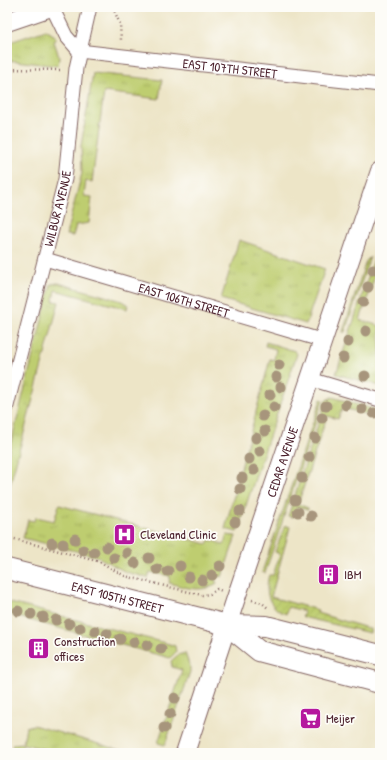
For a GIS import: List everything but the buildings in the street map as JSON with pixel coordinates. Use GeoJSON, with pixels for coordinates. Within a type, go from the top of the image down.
{"type":"FeatureCollection","features":[{"type":"Feature","properties":{"kind":"main road","name":"EAST 105TH STREET"},"geometry":{"type":"LineString","coordinates":[[7,569],[227,625],[266,626],[380,655]]}},
{"type":"Feature","properties":{"kind":"main road","name":"EAST 105TH STREET"},"geometry":{"type":"LineString","coordinates":[[227,625],[259,651],[380,682]]}},
{"type":"Feature","properties":{"kind":"street"},"geometry":{"type":"LineString","coordinates":[[7,22],[51,7],[66,36],[79,51]]}},
{"type":"Feature","properties":{"kind":"street","name":"WILBUR AVENUE"},"geometry":{"type":"LineString","coordinates":[[7,406],[65,179],[79,51],[90,7]]}},
{"type":"Feature","properties":{"kind":"street","name":"EAST 107TH STREET"},"geometry":{"type":"LineString","coordinates":[[79,51],[380,85]]}},
{"type":"Feature","properties":{"kind":"street","name":"CEDAR AVENUE"},"geometry":{"type":"LineString","coordinates":[[186,753],[227,625],[380,172]]}},
{"type":"Feature","properties":{"kind":"street","name":"EAST 106TH STREET"},"geometry":{"type":"LineString","coordinates":[[45,258],[324,341]]}},
{"type":"Feature","properties":{"kind":"street"},"geometry":{"type":"LineString","coordinates":[[310,379],[380,400]]}},
{"type":"Feature","properties":{"kind":"path"},"geometry":{"type":"LineString","coordinates":[[114,8],[120,24],[121,40]]}},
{"type":"Feature","properties":{"kind":"path"},"geometry":{"type":"LineString","coordinates":[[7,69],[61,70]]}},
{"type":"Feature","properties":{"kind":"path"},"geometry":{"type":"LineString","coordinates":[[7,537],[100,562],[125,576],[173,588],[202,595],[210,594],[217,589],[221,590]]}},
{"type":"Feature","properties":{"kind":"green space"},"geometry":{"type":"Polygon","coordinates":[[[46,30],[55,36],[56,40],[54,41],[59,57],[58,66],[7,60],[7,43],[46,30]]]}},
{"type":"Feature","properties":{"kind":"green space"},"geometry":{"type":"Polygon","coordinates":[[[93,73],[162,80],[159,99],[104,92],[92,182],[86,181],[84,196],[92,197],[89,223],[76,225],[73,236],[66,235],[82,173],[81,146],[93,73]]]}},
{"type":"Feature","properties":{"kind":"green space"},"geometry":{"type":"Polygon","coordinates":[[[239,240],[325,269],[306,324],[221,299],[239,240]]]}},
{"type":"Feature","properties":{"kind":"green space"},"geometry":{"type":"Polygon","coordinates":[[[370,257],[345,332],[343,332],[366,261],[370,257]]]}},
{"type":"Feature","properties":{"kind":"green space"},"geometry":{"type":"Polygon","coordinates":[[[374,259],[378,267],[360,320],[380,326],[380,386],[336,374],[374,259]]]}},
{"type":"Feature","properties":{"kind":"green space"},"geometry":{"type":"Polygon","coordinates":[[[58,283],[119,300],[128,304],[127,309],[55,290],[53,301],[59,302],[7,496],[7,459],[51,284],[58,283]]]}},
{"type":"Feature","properties":{"kind":"green space"},"geometry":{"type":"Polygon","coordinates":[[[266,342],[295,351],[297,354],[237,532],[225,529],[270,359],[274,360],[276,349],[265,346],[266,342]]]}},
{"type":"Feature","properties":{"kind":"green space"},"geometry":{"type":"Polygon","coordinates":[[[332,397],[380,411],[380,418],[343,408],[338,419],[327,416],[298,504],[308,508],[308,510],[297,507],[293,517],[288,516],[326,400],[332,397]]]}},
{"type":"Feature","properties":{"kind":"green space"},"geometry":{"type":"Polygon","coordinates":[[[321,399],[323,400],[265,573],[262,572],[321,399]]]}},
{"type":"Feature","properties":{"kind":"green space"},"geometry":{"type":"Polygon","coordinates":[[[59,505],[207,544],[209,540],[224,544],[227,535],[236,536],[222,577],[218,576],[215,580],[217,583],[199,589],[187,588],[169,583],[170,576],[150,572],[148,578],[126,572],[96,556],[23,538],[28,520],[34,521],[36,517],[54,521],[59,505]]]}},
{"type":"Feature","properties":{"kind":"green space"},"geometry":{"type":"Polygon","coordinates":[[[285,525],[290,527],[271,597],[318,610],[317,613],[371,629],[370,633],[302,617],[304,611],[288,607],[286,614],[275,608],[271,603],[267,593],[269,575],[273,575],[280,554],[275,552],[285,525]]]}},
{"type":"Feature","properties":{"kind":"green space"},"geometry":{"type":"Polygon","coordinates":[[[7,602],[173,645],[175,646],[176,652],[170,658],[7,614],[7,602]]]}},
{"type":"Feature","properties":{"kind":"green space"},"geometry":{"type":"Polygon","coordinates":[[[185,653],[190,667],[190,672],[165,745],[158,743],[182,670],[172,667],[171,661],[178,655],[185,653]]]}},
{"type":"Feature","properties":{"kind":"green space"},"geometry":{"type":"Polygon","coordinates":[[[33,725],[130,753],[61,753],[23,744],[20,753],[11,753],[13,744],[23,743],[26,727],[33,725]]]}},
{"type":"Feature","properties":{"kind":"place","name":"Cleveland Clinic"},"geometry":{"type":"Point","coordinates":[125,534]}},
{"type":"Feature","properties":{"kind":"place","name":"IBM"},"geometry":{"type":"Point","coordinates":[329,574]}},
{"type":"Feature","properties":{"kind":"place","name":"Construction offices"},"geometry":{"type":"Point","coordinates":[39,648]}},
{"type":"Feature","properties":{"kind":"place","name":"Meijer"},"geometry":{"type":"Point","coordinates":[310,718]}}]}
